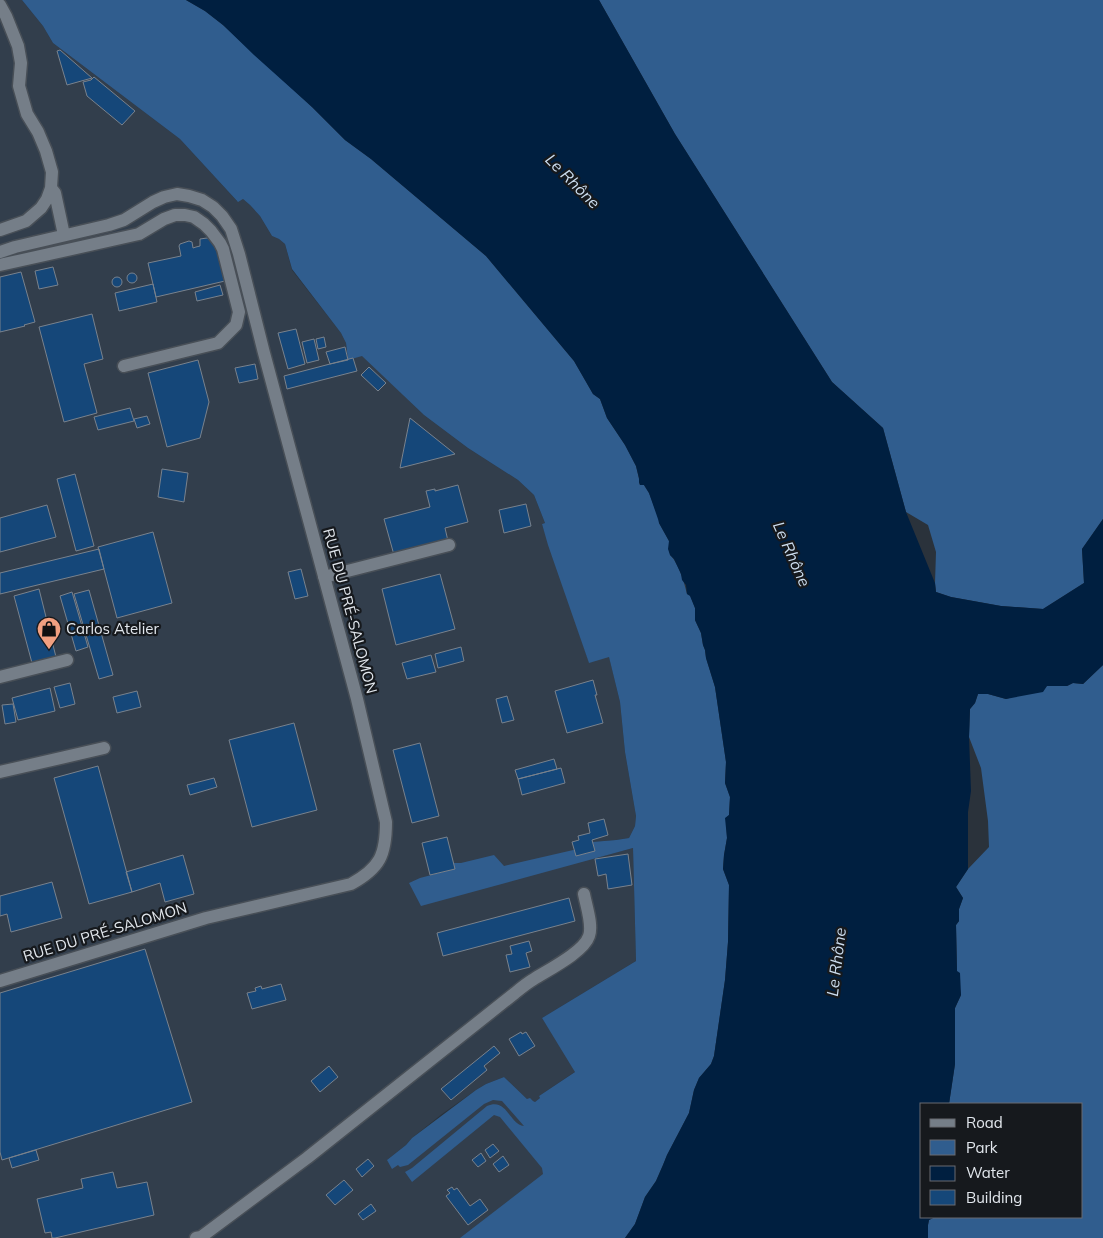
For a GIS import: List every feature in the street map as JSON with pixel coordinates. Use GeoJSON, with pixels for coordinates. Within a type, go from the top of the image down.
{"type":"FeatureCollection","features":[{"type":"Feature","properties":{"kind":"street"},"geometry":{"type":"LineString","coordinates":[[0,5],[18,46],[21,63],[19,86],[27,114],[38,132],[52,172],[51,188],[41,208],[26,221],[0,230]]}},
{"type":"Feature","properties":{"kind":"street"},"geometry":{"type":"LineString","coordinates":[[51,188],[55,193],[64,235]]}},
{"type":"Feature","properties":{"kind":"street","name":"RUE DU PRÉ-SALOMON"},"geometry":{"type":"LineString","coordinates":[[0,252],[109,225],[124,220],[153,202],[177,194],[202,200],[213,207],[231,229],[359,708],[385,816],[386,841],[377,865],[362,878],[351,884],[206,918],[0,981]]}},
{"type":"Feature","properties":{"kind":"street"},"geometry":{"type":"LineString","coordinates":[[0,266],[139,234],[164,218],[175,215],[194,217],[204,224],[211,230],[223,249],[239,312],[236,326],[218,343],[124,366]]}},
{"type":"Feature","properties":{"kind":"street"},"geometry":{"type":"LineString","coordinates":[[324,576],[449,545]]}},
{"type":"Feature","properties":{"kind":"street"},"geometry":{"type":"LineString","coordinates":[[0,677],[67,660]]}},
{"type":"Feature","properties":{"kind":"street"},"geometry":{"type":"LineString","coordinates":[[0,772],[104,748]]}},
{"type":"Feature","properties":{"kind":"street"},"geometry":{"type":"LineString","coordinates":[[196,1238],[201,1237],[307,1158],[532,980],[570,957],[583,946],[589,937],[590,929],[584,894]]}},
{"type":"Feature","properties":{"kind":"shaded area"},"geometry":{"type":"Polygon","coordinates":[[[0,0],[22,0],[43,26],[53,43],[180,139],[237,201],[243,199],[250,205],[260,216],[272,236],[285,244],[292,270],[341,333],[346,343],[348,360],[362,355],[424,415],[468,448],[518,480],[534,495],[545,523],[542,524],[589,662],[609,656],[620,702],[625,752],[636,816],[635,826],[629,838],[593,842],[599,857],[633,848],[636,961],[542,1018],[576,1071],[539,1096],[540,1098],[535,1102],[527,1099],[504,1077],[486,1084],[442,1114],[387,1160],[486,1097],[513,1103],[554,1166],[494,1238],[0,1238],[0,0]]]}},
{"type":"Feature","properties":{"kind":"green space"},"geometry":{"type":"Polygon","coordinates":[[[22,0],[186,0],[205,11],[223,25],[312,107],[345,140],[371,159],[486,256],[574,361],[593,394],[600,399],[607,418],[636,466],[640,485],[644,485],[649,493],[659,523],[669,541],[670,555],[678,568],[687,594],[690,595],[695,608],[695,620],[701,633],[715,687],[726,762],[725,783],[730,797],[729,815],[726,818],[727,838],[723,869],[729,885],[725,980],[714,1056],[711,1064],[699,1078],[694,1090],[689,1113],[656,1181],[645,1197],[635,1224],[625,1238],[460,1238],[543,1174],[542,1168],[500,1117],[494,1115],[412,1182],[405,1172],[487,1106],[499,1105],[515,1121],[524,1126],[502,1101],[493,1100],[484,1104],[408,1165],[400,1167],[398,1165],[392,1169],[387,1160],[412,1138],[486,1084],[504,1077],[527,1099],[530,1098],[535,1102],[540,1098],[539,1096],[575,1072],[542,1018],[636,961],[633,848],[421,906],[409,883],[420,878],[454,869],[453,863],[461,863],[494,855],[504,866],[582,848],[585,854],[595,850],[592,842],[629,838],[635,826],[636,816],[625,752],[620,702],[609,657],[589,663],[548,545],[542,524],[545,523],[534,495],[518,480],[468,448],[424,415],[362,356],[348,360],[346,343],[341,333],[292,269],[285,244],[272,236],[260,216],[243,199],[238,202],[180,139],[53,43],[43,26],[22,0]]]}},
{"type":"Feature","properties":{"kind":"green space"},"geometry":{"type":"Polygon","coordinates":[[[599,0],[1103,0],[1103,519],[1082,549],[1084,583],[1043,609],[1001,606],[951,597],[936,592],[936,552],[928,525],[906,512],[883,428],[832,382],[675,134],[599,0]]]}},
{"type":"Feature","properties":{"kind":"green space"},"geometry":{"type":"Polygon","coordinates":[[[1103,665],[1103,1238],[928,1238],[929,1220],[933,1218],[1083,1218],[1083,1103],[949,1103],[955,1064],[955,1008],[961,995],[957,971],[956,925],[959,921],[959,909],[963,898],[956,887],[968,869],[989,847],[988,821],[981,768],[969,737],[970,709],[975,703],[978,694],[988,694],[1006,699],[1047,686],[1067,686],[1073,683],[1083,684],[1103,665]]]}},
{"type":"Feature","properties":{"kind":"water","name":"Le Rhône"},"geometry":{"type":"Polygon","coordinates":[[[186,0],[599,0],[675,134],[832,382],[883,428],[906,512],[935,583],[936,592],[951,597],[1001,606],[1043,609],[1084,583],[1082,549],[1103,519],[1103,665],[1083,684],[1073,683],[1067,686],[1047,686],[1043,692],[1006,699],[988,694],[978,694],[975,703],[970,709],[971,791],[968,812],[968,869],[956,887],[963,898],[959,909],[959,921],[956,925],[957,971],[960,973],[961,995],[955,1008],[955,1064],[949,1103],[920,1103],[920,1218],[933,1218],[929,1220],[928,1238],[625,1238],[635,1224],[645,1197],[656,1181],[689,1113],[694,1090],[699,1078],[711,1064],[714,1056],[725,980],[729,885],[723,869],[727,838],[725,818],[729,815],[730,797],[725,783],[726,762],[715,687],[701,633],[695,620],[695,608],[690,596],[687,594],[686,585],[682,580],[674,559],[670,555],[668,549],[669,541],[659,523],[649,493],[644,485],[640,485],[636,466],[607,418],[600,399],[593,394],[574,361],[486,256],[371,159],[345,140],[312,107],[223,25],[205,11],[186,0]]]}},
{"type":"Feature","properties":{"kind":"building"},"geometry":{"type":"Polygon","coordinates":[[[60,50],[92,78],[67,85],[57,51],[60,50]]]}},
{"type":"Feature","properties":{"kind":"building"},"geometry":{"type":"Polygon","coordinates":[[[94,77],[135,111],[122,125],[87,96],[83,82],[94,77]]]}},
{"type":"Feature","properties":{"kind":"building"},"geometry":{"type":"Polygon","coordinates":[[[207,238],[215,243],[225,281],[156,297],[148,263],[181,256],[180,244],[189,241],[192,242],[193,248],[200,246],[200,239],[207,238]]]}},
{"type":"Feature","properties":{"kind":"building"},"geometry":{"type":"Polygon","coordinates":[[[53,267],[58,285],[39,289],[35,271],[53,267]]]}},
{"type":"Feature","properties":{"kind":"building"},"geometry":{"type":"Polygon","coordinates":[[[21,272],[35,322],[0,332],[0,277],[21,272]]]}},
{"type":"Feature","properties":{"kind":"building"},"geometry":{"type":"Polygon","coordinates":[[[130,273],[134,273],[137,278],[134,283],[130,283],[127,280],[127,276],[130,273]]]}},
{"type":"Feature","properties":{"kind":"building"},"geometry":{"type":"Polygon","coordinates":[[[115,277],[119,277],[122,282],[121,286],[115,287],[112,284],[112,280],[115,277]]]}},
{"type":"Feature","properties":{"kind":"building"},"geometry":{"type":"Polygon","coordinates":[[[153,284],[157,302],[119,311],[115,293],[153,284]]]}},
{"type":"Feature","properties":{"kind":"building"},"geometry":{"type":"Polygon","coordinates":[[[220,285],[223,295],[197,301],[195,292],[220,285]]]}},
{"type":"Feature","properties":{"kind":"building"},"geometry":{"type":"Polygon","coordinates":[[[92,314],[103,359],[84,364],[97,413],[64,422],[39,327],[92,314]]]}},
{"type":"Feature","properties":{"kind":"building"},"geometry":{"type":"Polygon","coordinates":[[[296,329],[305,364],[288,369],[278,333],[296,329]]]}},
{"type":"Feature","properties":{"kind":"building"},"geometry":{"type":"Polygon","coordinates":[[[324,337],[326,347],[318,349],[316,339],[324,337]]]}},
{"type":"Feature","properties":{"kind":"building"},"geometry":{"type":"Polygon","coordinates":[[[314,339],[319,360],[307,363],[302,342],[314,339]]]}},
{"type":"Feature","properties":{"kind":"building"},"geometry":{"type":"Polygon","coordinates":[[[345,347],[348,360],[330,364],[326,352],[345,347]]]}},
{"type":"Feature","properties":{"kind":"building"},"geometry":{"type":"Polygon","coordinates":[[[353,358],[357,371],[287,389],[284,376],[353,358]]]}},
{"type":"Feature","properties":{"kind":"building"},"geometry":{"type":"Polygon","coordinates":[[[198,360],[209,402],[200,438],[167,447],[148,373],[198,360]]]}},
{"type":"Feature","properties":{"kind":"building"},"geometry":{"type":"Polygon","coordinates":[[[255,364],[258,379],[239,383],[235,368],[255,364]]]}},
{"type":"Feature","properties":{"kind":"building"},"geometry":{"type":"Polygon","coordinates":[[[369,367],[386,383],[378,391],[361,375],[369,367]]]}},
{"type":"Feature","properties":{"kind":"building"},"geometry":{"type":"Polygon","coordinates":[[[130,408],[134,421],[98,430],[94,417],[130,408]]]}},
{"type":"Feature","properties":{"kind":"building"},"geometry":{"type":"Polygon","coordinates":[[[147,416],[150,424],[137,428],[134,419],[147,416]]]}},
{"type":"Feature","properties":{"kind":"building"},"geometry":{"type":"Polygon","coordinates":[[[410,418],[455,454],[400,468],[410,418]]]}},
{"type":"Feature","properties":{"kind":"building"},"geometry":{"type":"Polygon","coordinates":[[[162,469],[188,473],[184,502],[158,497],[162,469]]]}},
{"type":"Feature","properties":{"kind":"building"},"geometry":{"type":"Polygon","coordinates":[[[75,474],[94,546],[76,551],[57,479],[75,474]]]}},
{"type":"Feature","properties":{"kind":"building"},"geometry":{"type":"Polygon","coordinates":[[[458,485],[468,522],[445,528],[448,541],[394,555],[384,519],[430,507],[426,491],[435,489],[435,491],[458,485]]]}},
{"type":"Feature","properties":{"kind":"building"},"geometry":{"type":"Polygon","coordinates":[[[526,504],[531,526],[504,533],[499,510],[526,504]]]}},
{"type":"Feature","properties":{"kind":"building"},"geometry":{"type":"Polygon","coordinates":[[[47,505],[56,537],[0,552],[0,518],[47,505]]]}},
{"type":"Feature","properties":{"kind":"building"},"geometry":{"type":"Polygon","coordinates":[[[153,532],[172,603],[117,618],[98,547],[153,532]]]}},
{"type":"Feature","properties":{"kind":"building"},"geometry":{"type":"Polygon","coordinates":[[[99,549],[104,569],[0,594],[0,573],[99,549]]]}},
{"type":"Feature","properties":{"kind":"building"},"geometry":{"type":"Polygon","coordinates":[[[301,569],[308,596],[295,599],[288,572],[301,569]]]}},
{"type":"Feature","properties":{"kind":"building"},"geometry":{"type":"Polygon","coordinates":[[[440,574],[455,629],[396,645],[382,589],[440,574]]]}},
{"type":"Feature","properties":{"kind":"building"},"geometry":{"type":"Polygon","coordinates":[[[39,589],[56,657],[32,663],[14,596],[39,589]]]}},
{"type":"Feature","properties":{"kind":"building"},"geometry":{"type":"Polygon","coordinates":[[[89,590],[113,675],[99,679],[74,594],[89,590]]]}},
{"type":"Feature","properties":{"kind":"building"},"geometry":{"type":"Polygon","coordinates":[[[72,592],[88,647],[76,651],[60,596],[72,592]]]}},
{"type":"Feature","properties":{"kind":"building"},"geometry":{"type":"Polygon","coordinates":[[[461,647],[464,661],[438,668],[435,654],[461,647]]]}},
{"type":"Feature","properties":{"kind":"building"},"geometry":{"type":"Polygon","coordinates":[[[431,655],[436,672],[407,679],[402,663],[431,655]]]}},
{"type":"Feature","properties":{"kind":"building"},"geometry":{"type":"Polygon","coordinates":[[[593,680],[603,723],[567,733],[555,691],[593,680]]]}},
{"type":"Feature","properties":{"kind":"building"},"geometry":{"type":"Polygon","coordinates":[[[70,683],[75,704],[60,708],[54,687],[70,683]]]}},
{"type":"Feature","properties":{"kind":"building"},"geometry":{"type":"Polygon","coordinates":[[[50,688],[55,711],[18,720],[12,698],[50,688]]]}},
{"type":"Feature","properties":{"kind":"building"},"geometry":{"type":"Polygon","coordinates":[[[137,691],[141,707],[117,713],[113,697],[137,691]]]}},
{"type":"Feature","properties":{"kind":"building"},"geometry":{"type":"Polygon","coordinates":[[[507,696],[514,720],[502,723],[496,699],[507,696]]]}},
{"type":"Feature","properties":{"kind":"building"},"geometry":{"type":"Polygon","coordinates":[[[13,704],[16,722],[5,724],[2,705],[13,704]]]}},
{"type":"Feature","properties":{"kind":"building"},"geometry":{"type":"Polygon","coordinates":[[[294,723],[317,810],[252,827],[229,740],[294,723]]]}},
{"type":"Feature","properties":{"kind":"building"},"geometry":{"type":"Polygon","coordinates":[[[420,743],[439,816],[412,823],[393,750],[420,743]]]}},
{"type":"Feature","properties":{"kind":"building"},"geometry":{"type":"Polygon","coordinates":[[[554,759],[557,769],[518,779],[515,770],[554,759]]]}},
{"type":"Feature","properties":{"kind":"building"},"geometry":{"type":"Polygon","coordinates":[[[98,766],[132,892],[89,904],[54,778],[98,766]]]}},
{"type":"Feature","properties":{"kind":"building"},"geometry":{"type":"Polygon","coordinates":[[[561,768],[565,783],[522,795],[518,779],[561,768]]]}},
{"type":"Feature","properties":{"kind":"building"},"geometry":{"type":"Polygon","coordinates":[[[214,778],[217,787],[190,795],[187,785],[214,778]]]}},
{"type":"Feature","properties":{"kind":"building"},"geometry":{"type":"Polygon","coordinates":[[[604,819],[608,835],[592,840],[595,851],[576,856],[572,842],[579,840],[578,836],[590,833],[588,823],[604,819]]]}},
{"type":"Feature","properties":{"kind":"building"},"geometry":{"type":"Polygon","coordinates":[[[447,837],[455,869],[430,875],[422,843],[447,837]]]}},
{"type":"Feature","properties":{"kind":"building"},"geometry":{"type":"Polygon","coordinates":[[[628,854],[632,885],[608,889],[606,874],[598,876],[595,859],[628,854]]]}},
{"type":"Feature","properties":{"kind":"building"},"geometry":{"type":"Polygon","coordinates":[[[183,855],[194,894],[165,902],[160,883],[132,892],[126,872],[183,855]]]}},
{"type":"Feature","properties":{"kind":"building"},"geometry":{"type":"Polygon","coordinates":[[[52,882],[62,918],[11,932],[7,914],[0,916],[0,896],[52,882]]]}},
{"type":"Feature","properties":{"kind":"building"},"geometry":{"type":"Polygon","coordinates":[[[569,898],[575,921],[443,956],[437,933],[569,898]]]}},
{"type":"Feature","properties":{"kind":"building"},"geometry":{"type":"Polygon","coordinates":[[[529,941],[532,951],[526,953],[530,967],[510,972],[506,955],[512,954],[510,946],[529,941]]]}},
{"type":"Feature","properties":{"kind":"building"},"geometry":{"type":"Polygon","coordinates":[[[145,949],[192,1102],[2,1160],[0,1152],[0,993],[145,949]]]}},
{"type":"Feature","properties":{"kind":"building"},"geometry":{"type":"Polygon","coordinates":[[[281,984],[286,1000],[252,1009],[247,993],[256,991],[255,988],[261,986],[262,989],[281,984]]]}},
{"type":"Feature","properties":{"kind":"building"},"geometry":{"type":"Polygon","coordinates":[[[521,1032],[522,1034],[526,1032],[535,1046],[519,1056],[509,1039],[521,1032]]]}},
{"type":"Feature","properties":{"kind":"building"},"geometry":{"type":"Polygon","coordinates":[[[494,1046],[500,1053],[484,1066],[487,1070],[451,1100],[441,1089],[494,1046]]]}},
{"type":"Feature","properties":{"kind":"building"},"geometry":{"type":"Polygon","coordinates":[[[329,1066],[338,1077],[320,1092],[311,1081],[329,1066]]]}},
{"type":"Feature","properties":{"kind":"building"},"geometry":{"type":"Polygon","coordinates":[[[493,1144],[499,1151],[490,1158],[485,1150],[493,1144]]]}},
{"type":"Feature","properties":{"kind":"building"},"geometry":{"type":"Polygon","coordinates":[[[36,1150],[39,1160],[12,1168],[9,1158],[36,1150]]]}},
{"type":"Feature","properties":{"kind":"building"},"geometry":{"type":"Polygon","coordinates":[[[481,1153],[486,1161],[478,1167],[472,1160],[481,1153]]]}},
{"type":"Feature","properties":{"kind":"building"},"geometry":{"type":"Polygon","coordinates":[[[503,1156],[509,1165],[499,1172],[493,1164],[503,1156]]]}},
{"type":"Feature","properties":{"kind":"building"},"geometry":{"type":"Polygon","coordinates":[[[368,1159],[374,1166],[362,1177],[356,1169],[368,1159]]]}},
{"type":"Feature","properties":{"kind":"building"},"geometry":{"type":"Polygon","coordinates":[[[113,1172],[117,1188],[147,1182],[154,1215],[55,1238],[52,1238],[51,1232],[45,1233],[37,1199],[83,1188],[81,1179],[113,1172]]]}},
{"type":"Feature","properties":{"kind":"building"},"geometry":{"type":"Polygon","coordinates":[[[344,1180],[353,1190],[335,1205],[326,1195],[344,1180]]]}},
{"type":"Feature","properties":{"kind":"building"},"geometry":{"type":"Polygon","coordinates":[[[452,1187],[454,1190],[457,1188],[470,1206],[480,1199],[488,1210],[468,1225],[446,1196],[450,1193],[447,1190],[452,1187]]]}},
{"type":"Feature","properties":{"kind":"building"},"geometry":{"type":"Polygon","coordinates":[[[371,1204],[376,1211],[363,1220],[358,1214],[371,1204]]]}},
{"type":"Feature","properties":{"kind":"place","name":"Carlos Atelier"},"geometry":{"type":"Point","coordinates":[49,650]}}]}
